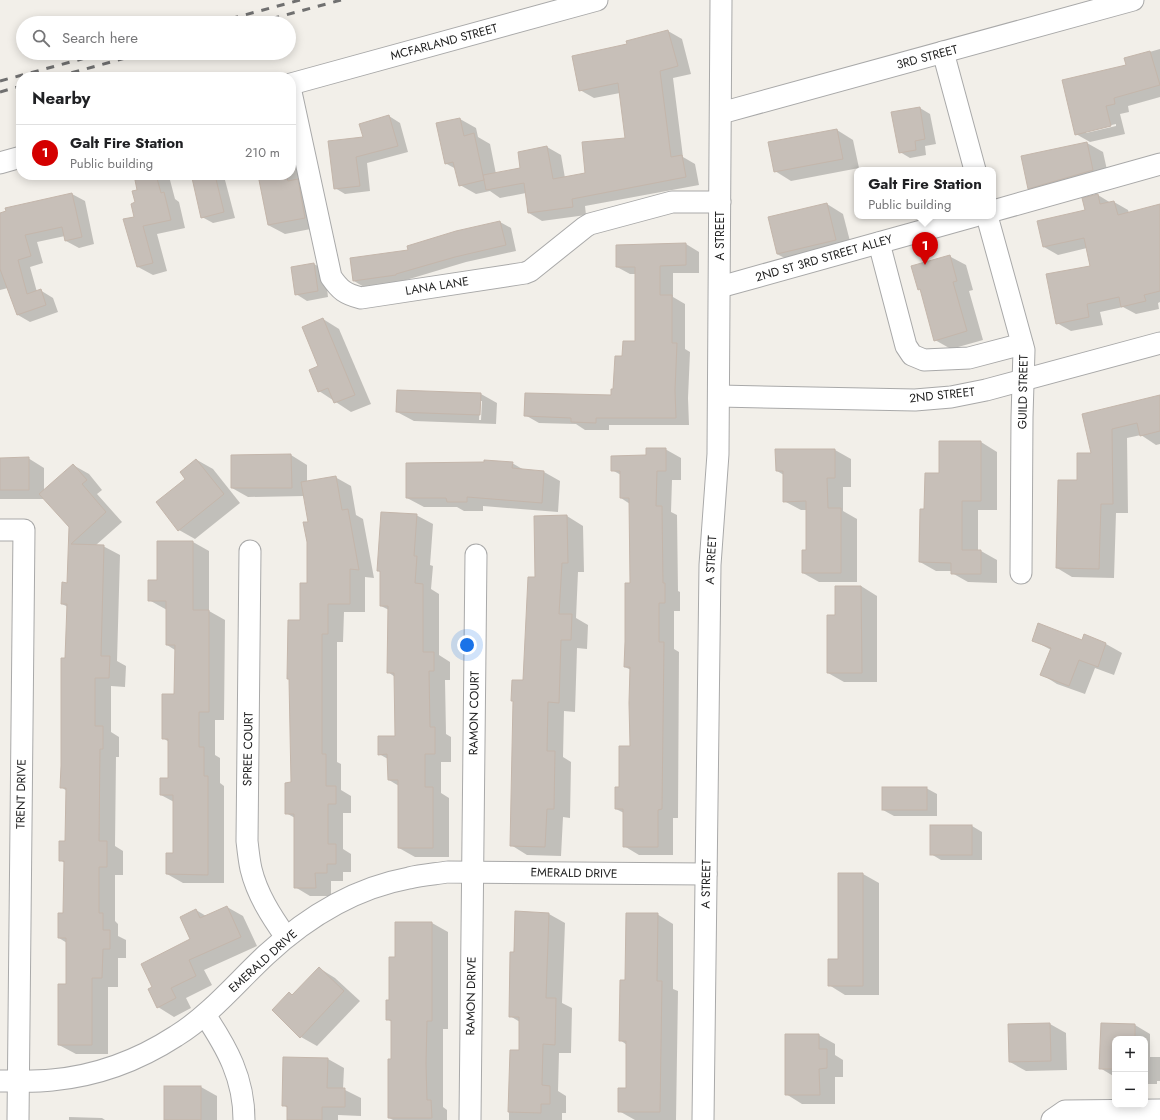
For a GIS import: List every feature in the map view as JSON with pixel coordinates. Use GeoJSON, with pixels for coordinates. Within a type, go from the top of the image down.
{"type":"FeatureCollection","features":[{"type":"Feature","properties":{"kind":"street","name":"MCFARLAND STREET"},"geometry":{"type":"LineString","coordinates":[[296,83],[597,0]]}},
{"type":"Feature","properties":{"kind":"street","name":"A STREET"},"geometry":{"type":"LineString","coordinates":[[703,1120],[710,565],[718,454],[719,396],[721,0]]}},
{"type":"Feature","properties":{"kind":"street","name":"3RD STREET"},"geometry":{"type":"LineString","coordinates":[[721,113],[1133,0]]}},
{"type":"Feature","properties":{"kind":"street"},"geometry":{"type":"LineString","coordinates":[[943,52],[974,167]]}},
{"type":"Feature","properties":{"kind":"street","name":"LANA LANE"},"geometry":{"type":"LineString","coordinates":[[296,115],[332,277],[339,288],[349,295],[361,298],[525,273],[530,271],[590,224],[672,202],[720,202]]}},
{"type":"Feature","properties":{"kind":"street"},"geometry":{"type":"LineString","coordinates":[[0,163],[16,158]]}},
{"type":"Feature","properties":{"kind":"street"},"geometry":{"type":"LineString","coordinates":[[996,210],[1160,164]]}},
{"type":"Feature","properties":{"kind":"street","name":"2ND ST 3RD STREET ALLEY"},"geometry":{"type":"LineString","coordinates":[[720,287],[964,219]]}},
{"type":"Feature","properties":{"kind":"street","name":"GUILD STREET"},"geometry":{"type":"LineString","coordinates":[[988,219],[1024,350],[1021,573]]}},
{"type":"Feature","properties":{"kind":"street"},"geometry":{"type":"LineString","coordinates":[[879,243],[906,346],[912,355],[924,360],[969,358],[1022,344]]}},
{"type":"Feature","properties":{"kind":"street","name":"2ND STREET"},"geometry":{"type":"LineString","coordinates":[[719,396],[915,400],[951,397],[986,390],[1160,343]]}},
{"type":"Feature","properties":{"kind":"street","name":"TRENT DRIVE"},"geometry":{"type":"LineString","coordinates":[[0,530],[24,530],[9,1081]]}},
{"type":"Feature","properties":{"kind":"street","name":"SPREE COURT"},"geometry":{"type":"LineString","coordinates":[[250,552],[247,841],[251,869],[260,895],[273,919],[286,937]]}},
{"type":"Feature","properties":{"kind":"street","name":"RAMON COURT"},"geometry":{"type":"LineString","coordinates":[[472,872],[476,555]]}},
{"type":"Feature","properties":{"kind":"street","name":"EMERALD DRIVE"},"geometry":{"type":"LineString","coordinates":[[9,1081],[51,1080],[80,1076],[112,1067],[154,1049],[177,1036],[205,1015],[286,937],[315,916],[346,899],[374,888],[408,878],[448,872],[706,874]]}},
{"type":"Feature","properties":{"kind":"street","name":"RAMON DRIVE"},"geometry":{"type":"LineString","coordinates":[[470,1120],[472,872]]}},
{"type":"Feature","properties":{"kind":"street"},"geometry":{"type":"LineString","coordinates":[[205,1015],[223,1043],[235,1070],[241,1091],[244,1120]]}},
{"type":"Feature","properties":{"kind":"street"},"geometry":{"type":"LineString","coordinates":[[9,1081],[18,1120]]}},
{"type":"Feature","properties":{"kind":"street"},"geometry":{"type":"LineString","coordinates":[[1052,1120],[1066,1111],[1160,1110]]}},
{"type":"Feature","properties":{"kind":"building"},"geometry":{"type":"Polygon","coordinates":[[[668,30],[678,66],[660,71],[671,157],[682,155],[686,177],[572,199],[573,207],[528,213],[524,183],[486,190],[483,175],[520,168],[518,152],[547,146],[553,179],[585,173],[582,142],[625,138],[618,83],[579,91],[572,56],[627,44],[626,41],[668,30]]]}},
{"type":"Feature","properties":{"kind":"building"},"geometry":{"type":"Polygon","coordinates":[[[1150,51],[1160,85],[1114,98],[1115,104],[1106,106],[1111,126],[1075,135],[1062,80],[1126,65],[1124,58],[1150,51]]]}},
{"type":"Feature","properties":{"kind":"building"},"geometry":{"type":"Polygon","coordinates":[[[920,107],[925,139],[915,141],[916,150],[899,153],[891,112],[920,107]]]}},
{"type":"Feature","properties":{"kind":"building"},"geometry":{"type":"Polygon","coordinates":[[[389,115],[398,146],[356,157],[360,186],[334,189],[328,141],[363,137],[359,124],[389,115]]]}},
{"type":"Feature","properties":{"kind":"building"},"geometry":{"type":"Polygon","coordinates":[[[460,118],[464,136],[474,133],[484,180],[459,186],[453,162],[445,164],[436,123],[460,118]]]}},
{"type":"Feature","properties":{"kind":"building"},"geometry":{"type":"Polygon","coordinates":[[[837,129],[843,159],[774,172],[768,142],[837,129]]]}},
{"type":"Feature","properties":{"kind":"building"},"geometry":{"type":"Polygon","coordinates":[[[1087,142],[1093,170],[1028,189],[1021,156],[1087,142]]]}},
{"type":"Feature","properties":{"kind":"building"},"geometry":{"type":"Polygon","coordinates":[[[298,179],[305,218],[268,225],[259,180],[288,181],[298,179]]]}},
{"type":"Feature","properties":{"kind":"building"},"geometry":{"type":"Polygon","coordinates":[[[135,180],[157,180],[161,193],[164,192],[171,220],[143,226],[153,263],[137,267],[123,219],[134,217],[131,204],[135,202],[132,191],[137,190],[135,180]]]}},
{"type":"Feature","properties":{"kind":"building"},"geometry":{"type":"Polygon","coordinates":[[[192,180],[216,180],[224,212],[201,218],[192,180]]]}},
{"type":"Feature","properties":{"kind":"building"},"geometry":{"type":"Polygon","coordinates":[[[72,193],[82,237],[65,241],[62,227],[25,235],[31,256],[18,260],[27,294],[41,289],[46,305],[17,315],[0,269],[0,213],[6,211],[5,208],[72,193]]]}},
{"type":"Feature","properties":{"kind":"building"},"geometry":{"type":"Polygon","coordinates":[[[1098,194],[1100,204],[1114,201],[1118,215],[1160,204],[1160,291],[1144,295],[1146,301],[1121,307],[1119,297],[1087,304],[1089,317],[1056,324],[1046,274],[1090,266],[1084,238],[1043,247],[1037,221],[1085,210],[1082,198],[1098,194]]]}},
{"type":"Feature","properties":{"kind":"building"},"geometry":{"type":"Polygon","coordinates":[[[827,203],[836,240],[777,254],[768,217],[827,203]]]}},
{"type":"Feature","properties":{"kind":"building"},"geometry":{"type":"Polygon","coordinates":[[[500,221],[506,245],[455,257],[396,275],[353,281],[350,258],[408,250],[407,246],[456,231],[500,221]]]}},
{"type":"Feature","properties":{"kind":"building"},"geometry":{"type":"Polygon","coordinates":[[[686,243],[686,265],[660,266],[660,295],[672,295],[672,343],[677,343],[675,390],[676,418],[596,418],[596,423],[571,422],[571,418],[524,416],[525,393],[611,395],[611,389],[613,389],[615,356],[622,356],[623,341],[635,341],[635,267],[616,267],[616,245],[686,243]]]}},
{"type":"Feature","properties":{"kind":"building"},"geometry":{"type":"Polygon","coordinates":[[[950,255],[957,281],[953,282],[967,331],[934,341],[920,289],[918,290],[911,266],[950,255]]]}},
{"type":"Feature","properties":{"kind":"building"},"geometry":{"type":"Polygon","coordinates":[[[314,263],[318,291],[295,295],[291,267],[314,263]]]}},
{"type":"Feature","properties":{"kind":"building"},"geometry":{"type":"Polygon","coordinates":[[[323,318],[355,395],[334,403],[328,388],[318,392],[309,370],[318,366],[302,327],[323,318]]]}},
{"type":"Feature","properties":{"kind":"building"},"geometry":{"type":"Polygon","coordinates":[[[397,390],[481,393],[480,415],[396,412],[397,390]]]}},
{"type":"Feature","properties":{"kind":"building"},"geometry":{"type":"Polygon","coordinates":[[[1160,395],[1160,431],[1140,436],[1137,423],[1112,429],[1113,504],[1101,504],[1099,569],[1056,568],[1058,480],[1077,480],[1077,453],[1091,453],[1082,414],[1160,395]]]}},
{"type":"Feature","properties":{"kind":"building"},"geometry":{"type":"Polygon","coordinates":[[[939,441],[981,441],[981,501],[962,501],[962,550],[981,550],[981,574],[951,574],[951,563],[919,562],[920,509],[924,509],[925,473],[939,473],[939,441]]]}},
{"type":"Feature","properties":{"kind":"building"},"geometry":{"type":"Polygon","coordinates":[[[646,448],[666,448],[666,471],[657,471],[656,506],[662,506],[663,583],[665,583],[665,603],[659,603],[659,642],[664,642],[662,809],[658,810],[658,847],[623,847],[623,809],[615,809],[615,787],[619,787],[619,746],[630,746],[630,667],[624,667],[625,583],[630,583],[629,498],[620,498],[620,471],[611,471],[611,456],[646,455],[646,448]]]}},
{"type":"Feature","properties":{"kind":"building"},"geometry":{"type":"Polygon","coordinates":[[[775,449],[835,449],[835,478],[827,478],[828,508],[841,508],[841,573],[802,573],[802,550],[806,550],[806,501],[783,502],[783,471],[776,471],[775,449]]]}},
{"type":"Feature","properties":{"kind":"building"},"geometry":{"type":"Polygon","coordinates":[[[291,454],[292,488],[231,488],[231,455],[291,454]]]}},
{"type":"Feature","properties":{"kind":"building"},"geometry":{"type":"Polygon","coordinates":[[[29,457],[29,490],[0,490],[0,458],[29,457]]]}},
{"type":"Feature","properties":{"kind":"building"},"geometry":{"type":"Polygon","coordinates":[[[196,459],[224,494],[178,531],[156,502],[185,479],[180,472],[196,459]]]}},
{"type":"Feature","properties":{"kind":"building"},"geometry":{"type":"Polygon","coordinates":[[[484,460],[513,462],[512,468],[544,471],[542,503],[467,497],[467,502],[447,502],[446,498],[406,498],[406,463],[484,462],[484,460]]]}},
{"type":"Feature","properties":{"kind":"building"},"geometry":{"type":"Polygon","coordinates":[[[73,464],[87,480],[82,484],[106,512],[71,544],[104,545],[101,656],[110,656],[109,678],[95,678],[95,726],[103,726],[103,749],[100,749],[99,841],[107,841],[107,867],[99,867],[99,913],[103,913],[103,930],[110,930],[110,949],[103,949],[102,978],[92,978],[92,1045],[58,1045],[58,984],[66,984],[66,938],[58,938],[58,913],[63,913],[64,861],[59,861],[59,841],[65,841],[66,788],[60,788],[61,658],[65,658],[67,604],[61,604],[62,582],[67,583],[69,527],[39,494],[73,464]]]}},
{"type":"Feature","properties":{"kind":"building"},"geometry":{"type":"Polygon","coordinates":[[[336,476],[342,510],[348,509],[359,570],[350,569],[350,604],[328,604],[328,634],[322,634],[322,754],[326,754],[326,786],[336,786],[336,804],[328,804],[328,844],[336,844],[336,864],[327,864],[327,873],[315,873],[316,888],[294,888],[294,814],[285,814],[285,783],[291,782],[289,679],[287,679],[288,620],[300,620],[300,583],[307,583],[307,542],[303,522],[308,522],[301,482],[336,476]]]}},
{"type":"Feature","properties":{"kind":"building"},"geometry":{"type":"Polygon","coordinates":[[[381,512],[417,514],[414,556],[417,556],[415,583],[423,584],[423,652],[434,652],[434,671],[429,671],[430,727],[435,727],[435,754],[425,754],[425,787],[433,787],[433,848],[398,848],[398,780],[388,780],[387,754],[378,755],[378,736],[395,736],[394,673],[387,673],[388,606],[380,606],[380,571],[377,571],[381,512]]]}},
{"type":"Feature","properties":{"kind":"building"},"geometry":{"type":"Polygon","coordinates":[[[567,515],[568,563],[562,563],[559,614],[572,614],[571,640],[561,640],[559,703],[548,702],[547,751],[555,751],[554,809],[547,809],[545,847],[510,846],[513,701],[511,701],[512,680],[523,680],[528,577],[535,577],[534,516],[567,515]]]}},
{"type":"Feature","properties":{"kind":"building"},"geometry":{"type":"Polygon","coordinates":[[[157,541],[193,541],[193,610],[209,610],[209,712],[199,712],[199,747],[204,747],[204,776],[208,776],[208,875],[166,874],[166,853],[173,853],[173,795],[160,795],[160,778],[168,778],[168,739],[162,739],[162,694],[174,694],[175,645],[166,645],[166,601],[148,601],[148,580],[157,580],[157,541]]]}},
{"type":"Feature","properties":{"kind":"building"},"geometry":{"type":"Polygon","coordinates":[[[835,586],[861,586],[862,673],[827,673],[827,615],[835,615],[835,586]]]}},
{"type":"Feature","properties":{"kind":"building"},"geometry":{"type":"Polygon","coordinates":[[[1038,623],[1082,640],[1084,634],[1106,643],[1098,667],[1079,660],[1069,686],[1040,675],[1051,648],[1032,641],[1038,623]]]}},
{"type":"Feature","properties":{"kind":"building"},"geometry":{"type":"Polygon","coordinates":[[[882,787],[927,787],[927,810],[882,810],[882,787]]]}},
{"type":"Feature","properties":{"kind":"building"},"geometry":{"type":"Polygon","coordinates":[[[930,825],[972,825],[972,855],[930,855],[930,825]]]}},
{"type":"Feature","properties":{"kind":"building"},"geometry":{"type":"Polygon","coordinates":[[[838,873],[863,873],[863,986],[828,986],[828,959],[838,959],[838,873]]]}},
{"type":"Feature","properties":{"kind":"building"},"geometry":{"type":"Polygon","coordinates":[[[227,906],[241,937],[189,960],[196,976],[171,988],[176,998],[157,1008],[148,989],[152,987],[141,964],[190,939],[180,917],[196,909],[200,918],[227,906]]]}},
{"type":"Feature","properties":{"kind":"building"},"geometry":{"type":"Polygon","coordinates":[[[515,911],[549,913],[546,998],[556,998],[555,1045],[543,1044],[542,1085],[550,1086],[550,1104],[541,1104],[541,1113],[508,1112],[510,1050],[519,1050],[519,1017],[509,1017],[510,952],[514,952],[515,911]]]}},
{"type":"Feature","properties":{"kind":"building"},"geometry":{"type":"Polygon","coordinates":[[[626,913],[658,913],[657,981],[662,981],[660,1112],[618,1112],[618,1088],[626,1088],[626,1041],[619,1041],[620,980],[625,980],[626,913]]]}},
{"type":"Feature","properties":{"kind":"building"},"geometry":{"type":"Polygon","coordinates":[[[395,922],[432,922],[432,1021],[427,1021],[426,1063],[427,1100],[431,1100],[432,1118],[388,1118],[388,1059],[391,1059],[391,1020],[386,1020],[386,1000],[389,1000],[389,957],[395,957],[395,922]]]}},
{"type":"Feature","properties":{"kind":"building"},"geometry":{"type":"Polygon","coordinates":[[[319,967],[344,991],[300,1038],[272,1010],[289,992],[292,995],[319,967]]]}},
{"type":"Feature","properties":{"kind":"building"},"geometry":{"type":"Polygon","coordinates":[[[1050,1023],[1051,1061],[1009,1062],[1008,1024],[1050,1023]]]}},
{"type":"Feature","properties":{"kind":"building"},"geometry":{"type":"Polygon","coordinates":[[[1101,1023],[1135,1024],[1135,1036],[1112,1036],[1112,1069],[1099,1069],[1101,1023]]]}},
{"type":"Feature","properties":{"kind":"building"},"geometry":{"type":"Polygon","coordinates":[[[785,1034],[819,1034],[819,1049],[827,1049],[827,1068],[819,1069],[820,1095],[785,1095],[785,1034]]]}},
{"type":"Feature","properties":{"kind":"building"},"geometry":{"type":"Polygon","coordinates":[[[283,1057],[328,1058],[327,1088],[345,1088],[345,1107],[322,1107],[322,1120],[287,1120],[287,1106],[282,1106],[283,1057]]]}},
{"type":"Feature","properties":{"kind":"building"},"geometry":{"type":"Polygon","coordinates":[[[164,1086],[201,1086],[201,1120],[164,1120],[164,1086]]]}},
{"type":"Feature","properties":{"kind":"railway"},"geometry":{"type":"LineString","coordinates":[[241,16],[300,0]]}},
{"type":"Feature","properties":{"kind":"railway"},"geometry":{"type":"LineString","coordinates":[[282,16],[341,0]]}},
{"type":"Feature","properties":{"kind":"railway"},"geometry":{"type":"LineString","coordinates":[[33,72],[78,60]]}},
{"type":"Feature","properties":{"kind":"railway"},"geometry":{"type":"LineString","coordinates":[[74,72],[118,60]]}},
{"type":"Feature","properties":{"kind":"railway"},"geometry":{"type":"LineString","coordinates":[[0,81],[16,77]]}},
{"type":"Feature","properties":{"kind":"railway"},"geometry":{"type":"LineString","coordinates":[[0,92],[16,87]]}},
{"type":"Feature","properties":{"kind":"place","name":"Galt Fire Station"},"geometry":{"type":"Point","coordinates":[925,265]}}]}
